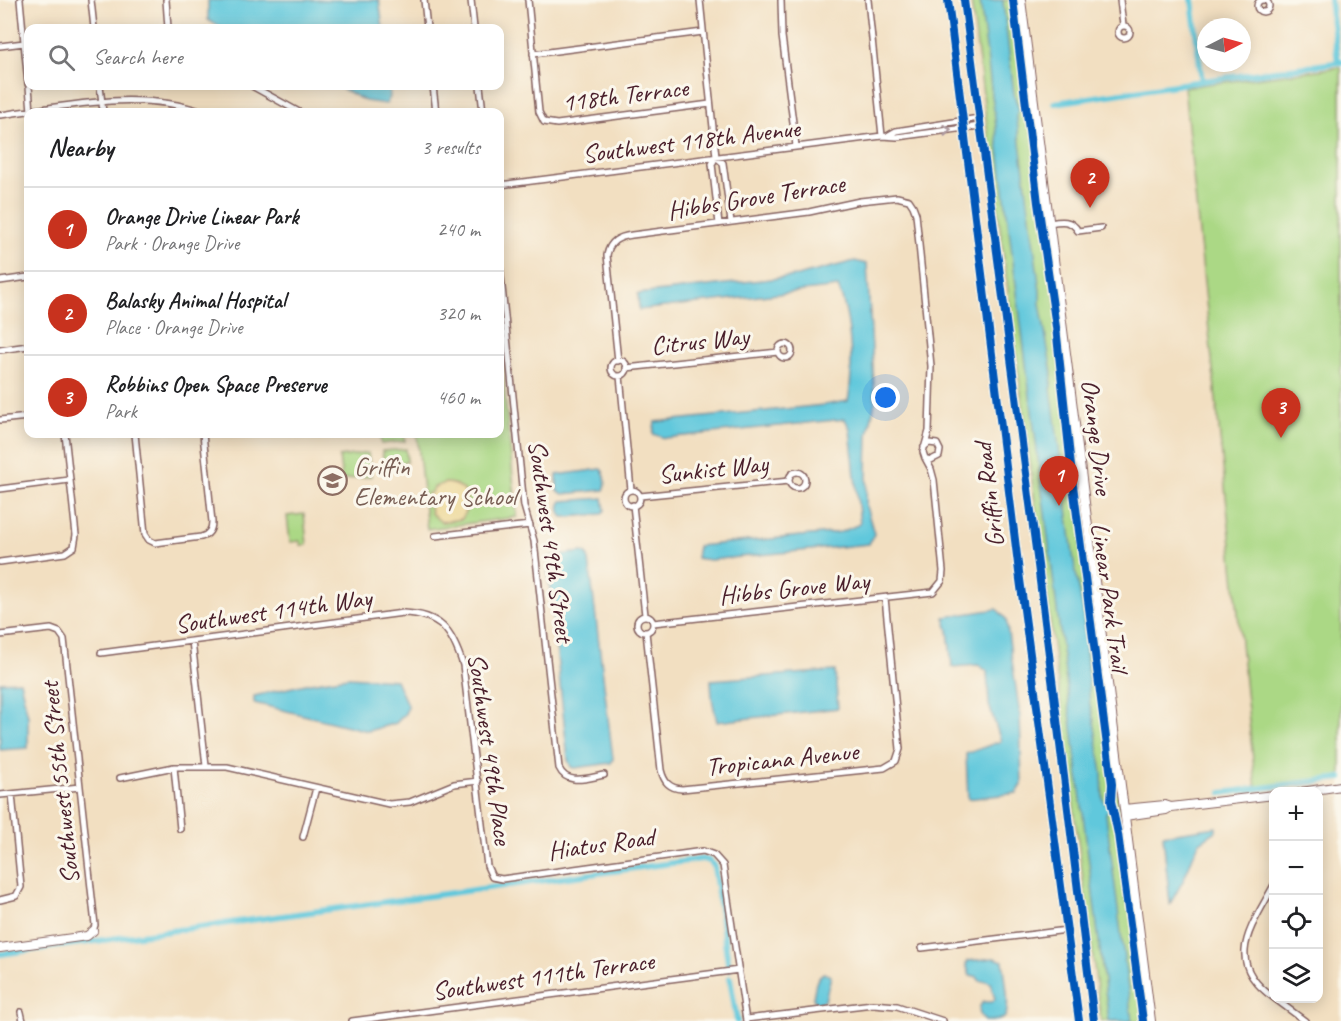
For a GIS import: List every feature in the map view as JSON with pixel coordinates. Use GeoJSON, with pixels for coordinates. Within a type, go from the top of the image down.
{"type":"FeatureCollection","features":[{"type":"Feature","properties":{"kind":"main road","name":"Griffin Road"},"geometry":{"type":"LineString","coordinates":[[948,0],[1079,1021]]}},
{"type":"Feature","properties":{"kind":"main road","name":"Griffin Road"},"geometry":{"type":"LineString","coordinates":[[964,0],[1094,1021]]}},
{"type":"Feature","properties":{"kind":"main road"},"geometry":{"type":"LineString","coordinates":[[1049,796],[1060,806],[1067,806]]}},
{"type":"Feature","properties":{"kind":"main road"},"geometry":{"type":"LineString","coordinates":[[1052,820],[1061,820],[1070,826]]}},
{"type":"Feature","properties":{"kind":"street"},"geometry":{"type":"LineString","coordinates":[[0,46],[24,43],[20,0]]}},
{"type":"Feature","properties":{"kind":"street"},"geometry":{"type":"LineString","coordinates":[[91,0],[94,24]]}},
{"type":"Feature","properties":{"kind":"street"},"geometry":{"type":"LineString","coordinates":[[165,0],[168,24]]}},
{"type":"Feature","properties":{"kind":"street"},"geometry":{"type":"LineString","coordinates":[[424,0],[427,24]]}},
{"type":"Feature","properties":{"kind":"street"},"geometry":{"type":"LineString","coordinates":[[471,0],[474,24]]}},
{"type":"Feature","properties":{"kind":"street"},"geometry":{"type":"LineString","coordinates":[[528,0],[533,54],[703,32]]}},
{"type":"Feature","properties":{"kind":"street"},"geometry":{"type":"LineString","coordinates":[[700,0],[716,157],[712,164],[719,224]]}},
{"type":"Feature","properties":{"kind":"street"},"geometry":{"type":"LineString","coordinates":[[781,0],[782,36],[796,146]]}},
{"type":"Feature","properties":{"kind":"street"},"geometry":{"type":"LineString","coordinates":[[868,0],[885,136]]}},
{"type":"Feature","properties":{"kind":"street","name":"Orange Drive"},"geometry":{"type":"LineString","coordinates":[[1021,0],[1151,1021]]}},
{"type":"Feature","properties":{"kind":"street"},"geometry":{"type":"LineString","coordinates":[[1120,0],[1123,25]]}},
{"type":"Feature","properties":{"kind":"street","name":"118th Terrace"},"geometry":{"type":"LineString","coordinates":[[533,54],[539,112],[544,122],[557,124],[710,104]]}},
{"type":"Feature","properties":{"kind":"street"},"geometry":{"type":"LineString","coordinates":[[29,90],[31,108]]}},
{"type":"Feature","properties":{"kind":"street"},"geometry":{"type":"LineString","coordinates":[[101,90],[103,108]]}},
{"type":"Feature","properties":{"kind":"street"},"geometry":{"type":"LineString","coordinates":[[259,90],[292,108]]}},
{"type":"Feature","properties":{"kind":"street"},"geometry":{"type":"LineString","coordinates":[[433,90],[436,108]]}},
{"type":"Feature","properties":{"kind":"street"},"geometry":{"type":"LineString","coordinates":[[480,90],[483,108]]}},
{"type":"Feature","properties":{"kind":"street"},"geometry":{"type":"LineString","coordinates":[[57,108],[102,101],[154,101],[185,108]]}},
{"type":"Feature","properties":{"kind":"street"},"geometry":{"type":"LineString","coordinates":[[0,115],[24,113]]}},
{"type":"Feature","properties":{"kind":"street","name":"Southwest 118th Avenue"},"geometry":{"type":"LineString","coordinates":[[504,184],[796,146],[885,136],[897,137],[980,122]]}},
{"type":"Feature","properties":{"kind":"street"},"geometry":{"type":"LineString","coordinates":[[716,157],[723,163],[731,222]]}},
{"type":"Feature","properties":{"kind":"street","name":"Hibbs Grove Terrace"},"geometry":{"type":"LineString","coordinates":[[618,361],[607,255],[611,244],[616,239],[897,197],[909,200],[916,214],[930,351],[930,416]]}},
{"type":"Feature","properties":{"kind":"street"},"geometry":{"type":"LineString","coordinates":[[1048,223],[1067,221],[1074,224],[1078,231],[1101,228]]}},
{"type":"Feature","properties":{"kind":"street"},"geometry":{"type":"LineString","coordinates":[[0,281],[24,278]]}},
{"type":"Feature","properties":{"kind":"street","name":"Southwest 49th Street"},"geometry":{"type":"LineString","coordinates":[[504,307],[524,506],[534,541],[559,768],[562,775],[575,780],[604,775]]}},
{"type":"Feature","properties":{"kind":"street"},"geometry":{"type":"LineString","coordinates":[[0,350],[24,347]]}},
{"type":"Feature","properties":{"kind":"street","name":"Citrus Way"},"geometry":{"type":"LineString","coordinates":[[626,368],[778,352]]}},
{"type":"Feature","properties":{"kind":"street"},"geometry":{"type":"LineString","coordinates":[[618,361],[624,363],[626,368],[625,373],[620,376],[611,370],[612,365],[618,361]]}},
{"type":"Feature","properties":{"kind":"street"},"geometry":{"type":"LineString","coordinates":[[620,376],[631,490]]}},
{"type":"Feature","properties":{"kind":"street"},"geometry":{"type":"LineString","coordinates":[[930,416],[939,456],[934,480]]}},
{"type":"Feature","properties":{"kind":"street"},"geometry":{"type":"LineString","coordinates":[[930,416],[923,452],[934,480]]}},
{"type":"Feature","properties":{"kind":"street"},"geometry":{"type":"LineString","coordinates":[[0,420],[24,417]]}},
{"type":"Feature","properties":{"kind":"street"},"geometry":{"type":"LineString","coordinates":[[0,562],[65,553],[74,547],[76,535],[65,438]]}},
{"type":"Feature","properties":{"kind":"street"},"geometry":{"type":"LineString","coordinates":[[135,438],[144,530],[149,540],[158,543],[201,537],[210,532],[212,522],[202,438]]}},
{"type":"Feature","properties":{"kind":"street"},"geometry":{"type":"LineString","coordinates":[[924,447],[931,443],[938,446]]}},
{"type":"Feature","properties":{"kind":"street"},"geometry":{"type":"LineString","coordinates":[[925,458],[931,460],[939,456]]}},
{"type":"Feature","properties":{"kind":"street"},"geometry":{"type":"LineString","coordinates":[[0,489],[69,480]]}},
{"type":"Feature","properties":{"kind":"street","name":"Hibbs Grove Way"},"geometry":{"type":"LineString","coordinates":[[653,623],[929,593],[942,581],[943,571],[934,480]]}},
{"type":"Feature","properties":{"kind":"street","name":"Sunkist Way"},"geometry":{"type":"LineString","coordinates":[[640,496],[789,481]]}},
{"type":"Feature","properties":{"kind":"street"},"geometry":{"type":"LineString","coordinates":[[631,490],[636,491],[640,496],[638,503],[633,505],[626,503],[624,498],[631,490]]}},
{"type":"Feature","properties":{"kind":"street"},"geometry":{"type":"LineString","coordinates":[[633,505],[645,615]]}},
{"type":"Feature","properties":{"kind":"street"},"geometry":{"type":"LineString","coordinates":[[435,536],[530,525]]}},
{"type":"Feature","properties":{"kind":"street","name":"Tropicana Avenue"},"geometry":{"type":"LineString","coordinates":[[646,632],[661,770],[663,778],[670,786],[682,789],[884,768],[896,760],[900,749],[885,598]]}},
{"type":"Feature","properties":{"kind":"street","name":"Southwest 114th Way"},"geometry":{"type":"LineString","coordinates":[[102,653],[403,613],[419,614],[446,628]]}},
{"type":"Feature","properties":{"kind":"street"},"geometry":{"type":"LineString","coordinates":[[645,615],[651,617],[653,623],[651,630],[646,632],[639,628],[637,623],[639,618],[645,615]]}},
{"type":"Feature","properties":{"kind":"street","name":"Southwest 49th Place"},"geometry":{"type":"LineString","coordinates":[[446,628],[463,665],[487,866],[492,877]]}},
{"type":"Feature","properties":{"kind":"street","name":"Southwest 55th Street"},"geometry":{"type":"LineString","coordinates":[[0,636],[51,629],[59,632],[65,642],[95,925],[93,931]]}},
{"type":"Feature","properties":{"kind":"street"},"geometry":{"type":"LineString","coordinates":[[192,641],[206,766]]}},
{"type":"Feature","properties":{"kind":"street"},"geometry":{"type":"LineString","coordinates":[[120,778],[174,767],[206,766],[251,771],[389,804],[410,801],[454,784],[478,781]]}},
{"type":"Feature","properties":{"kind":"street"},"geometry":{"type":"LineString","coordinates":[[174,767],[180,829]]}},
{"type":"Feature","properties":{"kind":"street"},"geometry":{"type":"LineString","coordinates":[[1323,788],[1341,786]]}},
{"type":"Feature","properties":{"kind":"street"},"geometry":{"type":"LineString","coordinates":[[0,795],[80,787]]}},
{"type":"Feature","properties":{"kind":"street"},"geometry":{"type":"LineString","coordinates":[[303,837],[316,788]]}},
{"type":"Feature","properties":{"kind":"street"},"geometry":{"type":"LineString","coordinates":[[0,900],[10,899],[18,893],[21,884],[12,794]]}},
{"type":"Feature","properties":{"kind":"street"},"geometry":{"type":"LineString","coordinates":[[1125,813],[1165,805],[1171,807],[1269,796]]}},
{"type":"Feature","properties":{"kind":"street","name":"Hiatus Road"},"geometry":{"type":"LineString","coordinates":[[492,877],[502,879],[703,851],[714,855],[723,865],[738,970]]}},
{"type":"Feature","properties":{"kind":"street"},"geometry":{"type":"LineString","coordinates":[[1269,894],[1248,932],[1244,954],[1250,975],[1269,995]]}},
{"type":"Feature","properties":{"kind":"street"},"geometry":{"type":"LineString","coordinates":[[922,948],[1067,930]]}},
{"type":"Feature","properties":{"kind":"street"},"geometry":{"type":"LineString","coordinates":[[0,948],[87,936],[93,931]]}},
{"type":"Feature","properties":{"kind":"street"},"geometry":{"type":"LineString","coordinates":[[738,970],[746,1020],[873,1004],[897,1006],[943,1021]]}},
{"type":"Feature","properties":{"kind":"street","name":"Southwest 111th Terrace"},"geometry":{"type":"LineString","coordinates":[[352,1021],[738,970]]}},
{"type":"Feature","properties":{"kind":"street"},"geometry":{"type":"LineString","coordinates":[[1281,1003],[1305,1021]]}},
{"type":"Feature","properties":{"kind":"street"},"geometry":{"type":"LineString","coordinates":[[21,1012],[23,1021]]}},
{"type":"Feature","properties":{"kind":"green space"},"geometry":{"type":"Polygon","coordinates":[[[971,0],[1017,0],[1148,1021],[1101,1021],[971,0]]]}},
{"type":"Feature","properties":{"kind":"green space"},"geometry":{"type":"Polygon","coordinates":[[[1341,67],[1341,777],[1256,789],[1184,87],[1341,67]]]}},
{"type":"Feature","properties":{"kind":"green space"},"geometry":{"type":"Polygon","coordinates":[[[504,388],[517,517],[427,529],[417,438],[504,438],[504,388]]]}},
{"type":"Feature","properties":{"kind":"green space"},"geometry":{"type":"Polygon","coordinates":[[[380,438],[405,438],[405,441],[381,444],[380,438]]]}},
{"type":"Feature","properties":{"kind":"green space"},"geometry":{"type":"Polygon","coordinates":[[[406,449],[407,462],[384,465],[382,451],[406,449]]]}},
{"type":"Feature","properties":{"kind":"green space"},"geometry":{"type":"Polygon","coordinates":[[[368,453],[371,476],[342,480],[339,457],[368,453]]]}},
{"type":"Feature","properties":{"kind":"green space"},"geometry":{"type":"Polygon","coordinates":[[[304,514],[307,545],[301,545],[300,541],[290,542],[287,516],[304,514]]]}},
{"type":"Feature","properties":{"kind":"sand"},"geometry":{"type":"Polygon","coordinates":[[[445,483],[453,484],[464,490],[467,506],[462,519],[441,522],[431,513],[428,493],[432,492],[434,487],[445,483]]]}},
{"type":"Feature","properties":{"kind":"water"},"geometry":{"type":"Polygon","coordinates":[[[208,0],[379,0],[382,24],[215,24],[208,20],[208,0]]]}},
{"type":"Feature","properties":{"kind":"water"},"geometry":{"type":"Polygon","coordinates":[[[980,0],[1003,0],[1014,94],[1019,110],[1017,120],[1040,303],[1052,373],[1051,388],[1074,562],[1083,610],[1090,705],[1102,773],[1103,799],[1107,806],[1110,805],[1111,810],[1106,814],[1132,1021],[1109,1021],[980,0]]]}},
{"type":"Feature","properties":{"kind":"water"},"geometry":{"type":"Polygon","coordinates":[[[344,90],[389,90],[390,97],[386,104],[365,101],[344,90]]]}},
{"type":"Feature","properties":{"kind":"water"},"geometry":{"type":"Polygon","coordinates":[[[855,261],[867,264],[875,402],[868,435],[866,506],[874,534],[869,544],[710,560],[696,558],[698,546],[841,532],[860,524],[850,429],[845,419],[665,438],[653,434],[655,422],[848,401],[851,359],[846,313],[838,287],[639,310],[638,294],[797,276],[855,261]]]}},
{"type":"Feature","properties":{"kind":"water"},"geometry":{"type":"Polygon","coordinates":[[[601,469],[606,480],[604,490],[563,494],[557,490],[557,475],[601,469]]]}},
{"type":"Feature","properties":{"kind":"water"},"geometry":{"type":"Polygon","coordinates":[[[603,498],[605,510],[602,514],[563,517],[560,511],[562,501],[603,498]]]}},
{"type":"Feature","properties":{"kind":"water"},"geometry":{"type":"Polygon","coordinates":[[[582,552],[587,554],[589,561],[613,759],[611,763],[575,768],[571,767],[568,760],[548,570],[551,556],[582,552]]]}},
{"type":"Feature","properties":{"kind":"water"},"geometry":{"type":"Polygon","coordinates":[[[997,609],[1006,619],[1020,716],[1022,785],[1017,793],[968,799],[966,754],[1001,741],[989,705],[987,671],[978,665],[952,667],[948,630],[944,617],[997,609]]]}},
{"type":"Feature","properties":{"kind":"water"},"geometry":{"type":"Polygon","coordinates":[[[835,671],[838,708],[717,722],[711,680],[835,671]]]}},
{"type":"Feature","properties":{"kind":"water"},"geometry":{"type":"Polygon","coordinates":[[[348,677],[396,680],[408,707],[404,715],[396,723],[368,731],[254,703],[254,696],[348,677]]]}},
{"type":"Feature","properties":{"kind":"water"},"geometry":{"type":"Polygon","coordinates":[[[20,681],[28,716],[28,748],[0,750],[0,682],[20,681]]]}},
{"type":"Feature","properties":{"kind":"water"},"geometry":{"type":"Polygon","coordinates":[[[1216,827],[1216,831],[1200,842],[1170,904],[1163,835],[1216,827]]]}},
{"type":"Feature","properties":{"kind":"water"},"geometry":{"type":"Polygon","coordinates":[[[994,958],[1003,961],[1007,1008],[1004,1018],[985,1021],[979,1009],[983,1002],[992,1002],[995,999],[991,984],[987,981],[980,981],[976,976],[970,976],[966,964],[968,961],[994,958]]]}},
{"type":"Feature","properties":{"kind":"water"},"geometry":{"type":"Polygon","coordinates":[[[824,973],[831,976],[825,1000],[817,1004],[813,998],[815,987],[817,980],[824,973]]]}},
{"type":"Feature","properties":{"kind":"waterway"},"geometry":{"type":"LineString","coordinates":[[1055,103],[1202,81],[1192,0]]}},
{"type":"Feature","properties":{"kind":"waterway"},"geometry":{"type":"LineString","coordinates":[[1330,0],[1338,62]]}},
{"type":"Feature","properties":{"kind":"waterway"},"geometry":{"type":"LineString","coordinates":[[1202,81],[1341,62]]}},
{"type":"Feature","properties":{"kind":"waterway"},"geometry":{"type":"LineString","coordinates":[[1222,793],[1341,778]]}},
{"type":"Feature","properties":{"kind":"waterway"},"geometry":{"type":"LineString","coordinates":[[1104,808],[1115,807]]}},
{"type":"Feature","properties":{"kind":"waterway"},"geometry":{"type":"LineString","coordinates":[[0,954],[702,859],[710,861],[714,866],[729,969]]}},
{"type":"Feature","properties":{"kind":"waterway"},"geometry":{"type":"LineString","coordinates":[[730,978],[737,1021]]}},
{"type":"Feature","properties":{"kind":"cycle path"},"geometry":{"type":"LineString","coordinates":[[948,0],[1019,572],[1079,1021]]}},
{"type":"Feature","properties":{"kind":"cycle path"},"geometry":{"type":"LineString","coordinates":[[964,0],[1038,565],[1094,1021]]}},
{"type":"Feature","properties":{"kind":"cycle path","name":"Linear Park Trail"},"geometry":{"type":"LineString","coordinates":[[1013,0],[1112,784],[1111,801],[1118,834],[1143,1021]]}},
{"type":"Feature","properties":{"kind":"place","name":"Balasky Animal Hospital"},"geometry":{"type":"Point","coordinates":[1090,208]}},
{"type":"Feature","properties":{"kind":"place","name":"Robbins Open Space Preserve"},"geometry":{"type":"Point","coordinates":[1281,438]}},
{"type":"Feature","properties":{"kind":"place","name":"Griffin Elementary School"},"geometry":{"type":"Point","coordinates":[333,481]}},
{"type":"Feature","properties":{"kind":"place","name":"Orange Drive Linear Park"},"geometry":{"type":"Point","coordinates":[1059,506]}}]}
